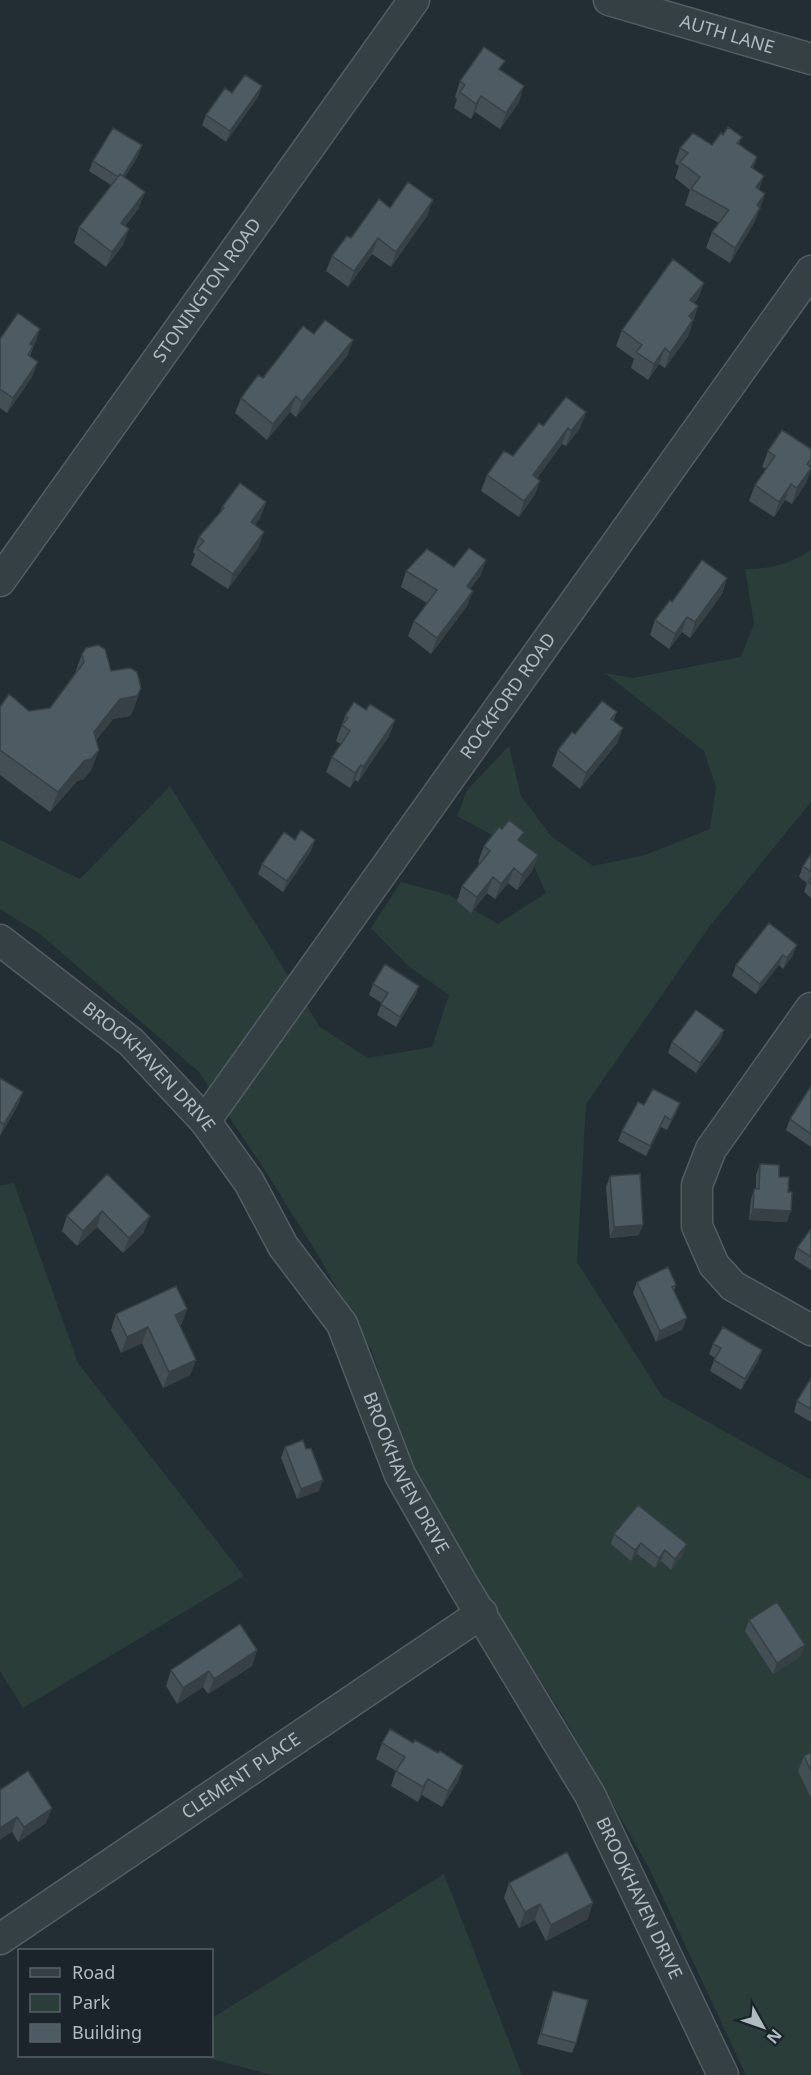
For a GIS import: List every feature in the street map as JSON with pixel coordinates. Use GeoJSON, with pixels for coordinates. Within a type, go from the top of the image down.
{"type":"FeatureCollection","features":[{"type":"Feature","properties":{"kind":"street","name":"STONINGTON ROAD"},"geometry":{"type":"LineString","coordinates":[[0,581],[414,0]]}},
{"type":"Feature","properties":{"kind":"street","name":"AUTH LANE"},"geometry":{"type":"LineString","coordinates":[[609,0],[811,59]]}},
{"type":"Feature","properties":{"kind":"street","name":"ROCKFORD ROAD"},"geometry":{"type":"LineString","coordinates":[[205,1121],[811,271]]}},
{"type":"Feature","properties":{"kind":"street","name":"BROOKHAVEN DRIVE"},"geometry":{"type":"LineString","coordinates":[[0,940],[131,1042],[205,1121],[249,1182],[283,1246],[342,1324],[400,1475],[463,1585],[590,1795],[723,2075]]}},
{"type":"Feature","properties":{"kind":"street"},"geometry":{"type":"LineString","coordinates":[[811,1008],[711,1149],[697,1185],[697,1226],[714,1265],[733,1286],[811,1330]]}},
{"type":"Feature","properties":{"kind":"street","name":"CLEMENT PLACE"},"geometry":{"type":"LineString","coordinates":[[0,1939],[482,1613]]}},
{"type":"Feature","properties":{"kind":"green space"},"geometry":{"type":"Polygon","coordinates":[[[811,550],[811,802],[709,927],[586,1104],[577,1262],[662,1396],[811,1480],[811,2075],[746,2075],[650,1870],[563,1716],[413,1479],[372,1351],[318,1255],[199,1072],[40,934],[0,909],[0,840],[80,879],[170,786],[320,1027],[368,1058],[432,1047],[449,995],[407,965],[371,928],[401,882],[449,895],[498,924],[546,893],[529,855],[457,816],[467,790],[509,746],[521,796],[551,836],[593,866],[645,855],[710,829],[716,787],[704,751],[605,673],[633,678],[741,657],[754,624],[745,569],[780,565],[811,550]]]}},
{"type":"Feature","properties":{"kind":"green space"},"geometry":{"type":"Polygon","coordinates":[[[14,1183],[78,1363],[244,1576],[23,1708],[0,1671],[0,1185],[14,1183]]]}},
{"type":"Feature","properties":{"kind":"green space"},"geometry":{"type":"Polygon","coordinates":[[[444,1874],[522,2075],[272,2075],[205,2057],[213,2057],[213,2017],[444,1874]]]}},
{"type":"Feature","properties":{"kind":"building"},"geometry":{"type":"Polygon","coordinates":[[[484,47],[505,61],[499,69],[524,86],[506,113],[481,96],[476,104],[460,92],[465,85],[460,81],[484,47]]]}},
{"type":"Feature","properties":{"kind":"building"},"geometry":{"type":"Polygon","coordinates":[[[245,75],[262,86],[230,131],[206,115],[225,88],[232,93],[245,75]]]}},
{"type":"Feature","properties":{"kind":"building"},"geometry":{"type":"Polygon","coordinates":[[[728,127],[742,137],[737,143],[757,157],[751,167],[764,176],[756,187],[765,194],[757,205],[760,208],[735,248],[712,232],[729,210],[691,189],[700,177],[680,162],[688,153],[680,148],[693,133],[712,145],[728,127]]]}},
{"type":"Feature","properties":{"kind":"building"},"geometry":{"type":"Polygon","coordinates":[[[113,128],[142,145],[123,176],[120,174],[118,177],[93,161],[113,128]]]}},
{"type":"Feature","properties":{"kind":"building"},"geometry":{"type":"Polygon","coordinates":[[[120,174],[145,192],[121,223],[129,229],[112,252],[79,227],[120,174]]]}},
{"type":"Feature","properties":{"kind":"building"},"geometry":{"type":"Polygon","coordinates":[[[408,182],[433,200],[396,252],[378,238],[354,271],[332,256],[347,236],[351,238],[379,199],[390,208],[408,182]]]}},
{"type":"Feature","properties":{"kind":"building"},"geometry":{"type":"Polygon","coordinates":[[[673,259],[704,283],[690,300],[698,306],[689,316],[693,320],[670,353],[665,348],[654,364],[636,352],[642,345],[622,330],[673,259]]]}},
{"type":"Feature","properties":{"kind":"building"},"geometry":{"type":"Polygon","coordinates":[[[18,313],[40,329],[30,344],[33,346],[28,355],[38,362],[13,398],[0,389],[0,339],[18,313]]]}},
{"type":"Feature","properties":{"kind":"building"},"geometry":{"type":"Polygon","coordinates":[[[325,320],[353,340],[302,402],[296,396],[273,424],[241,398],[258,375],[263,378],[303,326],[314,334],[325,320]]]}},
{"type":"Feature","properties":{"kind":"building"},"geometry":{"type":"Polygon","coordinates":[[[566,397],[586,412],[571,431],[568,428],[533,475],[540,481],[524,501],[487,475],[504,451],[513,456],[539,423],[543,426],[566,397]]]}},
{"type":"Feature","properties":{"kind":"building"},"geometry":{"type":"Polygon","coordinates":[[[782,430],[811,449],[811,459],[807,464],[811,468],[797,488],[791,484],[779,502],[755,485],[775,456],[768,451],[782,430]]]}},
{"type":"Feature","properties":{"kind":"building"},"geometry":{"type":"Polygon","coordinates":[[[240,483],[266,502],[251,522],[264,532],[233,574],[197,549],[204,541],[199,537],[224,508],[222,507],[240,483]]]}},
{"type":"Feature","properties":{"kind":"building"},"geometry":{"type":"Polygon","coordinates":[[[469,548],[486,560],[467,586],[473,591],[437,638],[414,621],[437,590],[406,571],[427,549],[454,567],[469,548]]]}},
{"type":"Feature","properties":{"kind":"building"},"geometry":{"type":"Polygon","coordinates":[[[702,560],[727,578],[695,622],[687,617],[675,634],[655,620],[670,600],[672,602],[702,560]]]}},
{"type":"Feature","properties":{"kind":"building"},"geometry":{"type":"Polygon","coordinates":[[[98,645],[105,649],[111,671],[130,668],[137,672],[141,688],[137,696],[120,699],[94,732],[99,750],[91,759],[84,761],[58,792],[0,750],[0,705],[9,694],[29,711],[50,708],[84,662],[82,654],[86,648],[98,645]]]}},
{"type":"Feature","properties":{"kind":"building"},"geometry":{"type":"Polygon","coordinates":[[[602,701],[617,712],[611,719],[623,728],[586,773],[558,750],[572,732],[575,734],[602,701]]]}},
{"type":"Feature","properties":{"kind":"building"},"geometry":{"type":"Polygon","coordinates":[[[354,702],[366,710],[370,704],[395,720],[363,767],[361,765],[355,773],[332,757],[350,731],[342,725],[348,718],[345,716],[354,702]]]}},
{"type":"Feature","properties":{"kind":"building"},"geometry":{"type":"Polygon","coordinates":[[[509,820],[524,832],[518,840],[538,855],[522,875],[514,868],[501,884],[493,877],[477,897],[462,886],[490,851],[484,846],[499,827],[502,829],[509,820]]]}},
{"type":"Feature","properties":{"kind":"building"},"geometry":{"type":"Polygon","coordinates":[[[301,830],[315,840],[287,881],[262,864],[284,832],[295,840],[301,830]]]}},
{"type":"Feature","properties":{"kind":"building"},"geometry":{"type":"Polygon","coordinates":[[[811,854],[811,872],[803,866],[811,854]]]}},
{"type":"Feature","properties":{"kind":"building"},"geometry":{"type":"Polygon","coordinates":[[[769,923],[797,945],[787,958],[783,955],[760,984],[736,965],[769,923]]]}},
{"type":"Feature","properties":{"kind":"building"},"geometry":{"type":"Polygon","coordinates":[[[385,964],[419,986],[400,1017],[381,1004],[388,993],[373,984],[385,964]]]}},
{"type":"Feature","properties":{"kind":"building"},"geometry":{"type":"Polygon","coordinates":[[[696,1010],[724,1030],[700,1063],[672,1042],[696,1010]]]}},
{"type":"Feature","properties":{"kind":"building"},"geometry":{"type":"Polygon","coordinates":[[[0,1078],[23,1092],[4,1124],[0,1122],[0,1078]]]}},
{"type":"Feature","properties":{"kind":"building"},"geometry":{"type":"Polygon","coordinates":[[[811,1086],[811,1134],[790,1119],[811,1086]]]}},
{"type":"Feature","properties":{"kind":"building"},"geometry":{"type":"Polygon","coordinates":[[[653,1089],[680,1103],[671,1120],[665,1116],[650,1146],[622,1131],[638,1102],[644,1105],[653,1089]]]}},
{"type":"Feature","properties":{"kind":"building"},"geometry":{"type":"Polygon","coordinates":[[[760,1164],[779,1165],[779,1177],[789,1177],[788,1192],[792,1192],[791,1211],[753,1209],[754,1189],[759,1189],[760,1164]]]}},
{"type":"Feature","properties":{"kind":"building"},"geometry":{"type":"Polygon","coordinates":[[[107,1174],[150,1216],[129,1238],[102,1211],[83,1231],[67,1216],[107,1174]]]}},
{"type":"Feature","properties":{"kind":"building"},"geometry":{"type":"Polygon","coordinates":[[[640,1174],[643,1225],[614,1227],[610,1176],[640,1174]]]}},
{"type":"Feature","properties":{"kind":"building"},"geometry":{"type":"Polygon","coordinates":[[[811,1230],[811,1257],[797,1248],[811,1230]]]}},
{"type":"Feature","properties":{"kind":"building"},"geometry":{"type":"Polygon","coordinates":[[[668,1267],[676,1285],[672,1287],[687,1318],[660,1331],[637,1282],[668,1267]]]}},
{"type":"Feature","properties":{"kind":"building"},"geometry":{"type":"Polygon","coordinates":[[[176,1286],[187,1309],[175,1315],[196,1360],[169,1372],[148,1327],[127,1337],[116,1314],[176,1286]]]}},
{"type":"Feature","properties":{"kind":"building"},"geometry":{"type":"Polygon","coordinates":[[[723,1327],[762,1350],[745,1379],[714,1360],[721,1348],[713,1344],[723,1327]]]}},
{"type":"Feature","properties":{"kind":"building"},"geometry":{"type":"Polygon","coordinates":[[[811,1378],[811,1409],[797,1401],[811,1378]]]}},
{"type":"Feature","properties":{"kind":"building"},"geometry":{"type":"Polygon","coordinates":[[[303,1440],[306,1449],[311,1448],[323,1480],[301,1489],[285,1447],[303,1440]]]}},
{"type":"Feature","properties":{"kind":"building"},"geometry":{"type":"Polygon","coordinates":[[[638,1505],[687,1544],[675,1559],[665,1550],[659,1558],[641,1543],[635,1550],[614,1534],[638,1505]]]}},
{"type":"Feature","properties":{"kind":"building"},"geometry":{"type":"Polygon","coordinates":[[[777,1602],[805,1645],[777,1663],[749,1620],[777,1602]]]}},
{"type":"Feature","properties":{"kind":"building"},"geometry":{"type":"Polygon","coordinates":[[[240,1624],[257,1650],[214,1679],[209,1671],[183,1688],[171,1670],[240,1624]]]}},
{"type":"Feature","properties":{"kind":"building"},"geometry":{"type":"Polygon","coordinates":[[[390,1729],[413,1743],[415,1740],[438,1753],[440,1751],[463,1766],[448,1791],[428,1779],[423,1787],[396,1771],[405,1757],[382,1743],[390,1729]]]}},
{"type":"Feature","properties":{"kind":"building"},"geometry":{"type":"Polygon","coordinates":[[[811,1752],[811,1771],[804,1756],[811,1752]]]}},
{"type":"Feature","properties":{"kind":"building"},"geometry":{"type":"Polygon","coordinates":[[[28,1771],[52,1808],[24,1827],[17,1817],[0,1828],[0,1790],[28,1771]]]}},
{"type":"Feature","properties":{"kind":"building"},"geometry":{"type":"Polygon","coordinates":[[[567,1852],[593,1903],[551,1925],[540,1904],[525,1912],[509,1883],[567,1852]]]}},
{"type":"Feature","properties":{"kind":"building"},"geometry":{"type":"Polygon","coordinates":[[[553,1991],[588,2000],[576,2043],[541,2034],[553,1991]]]}}]}
